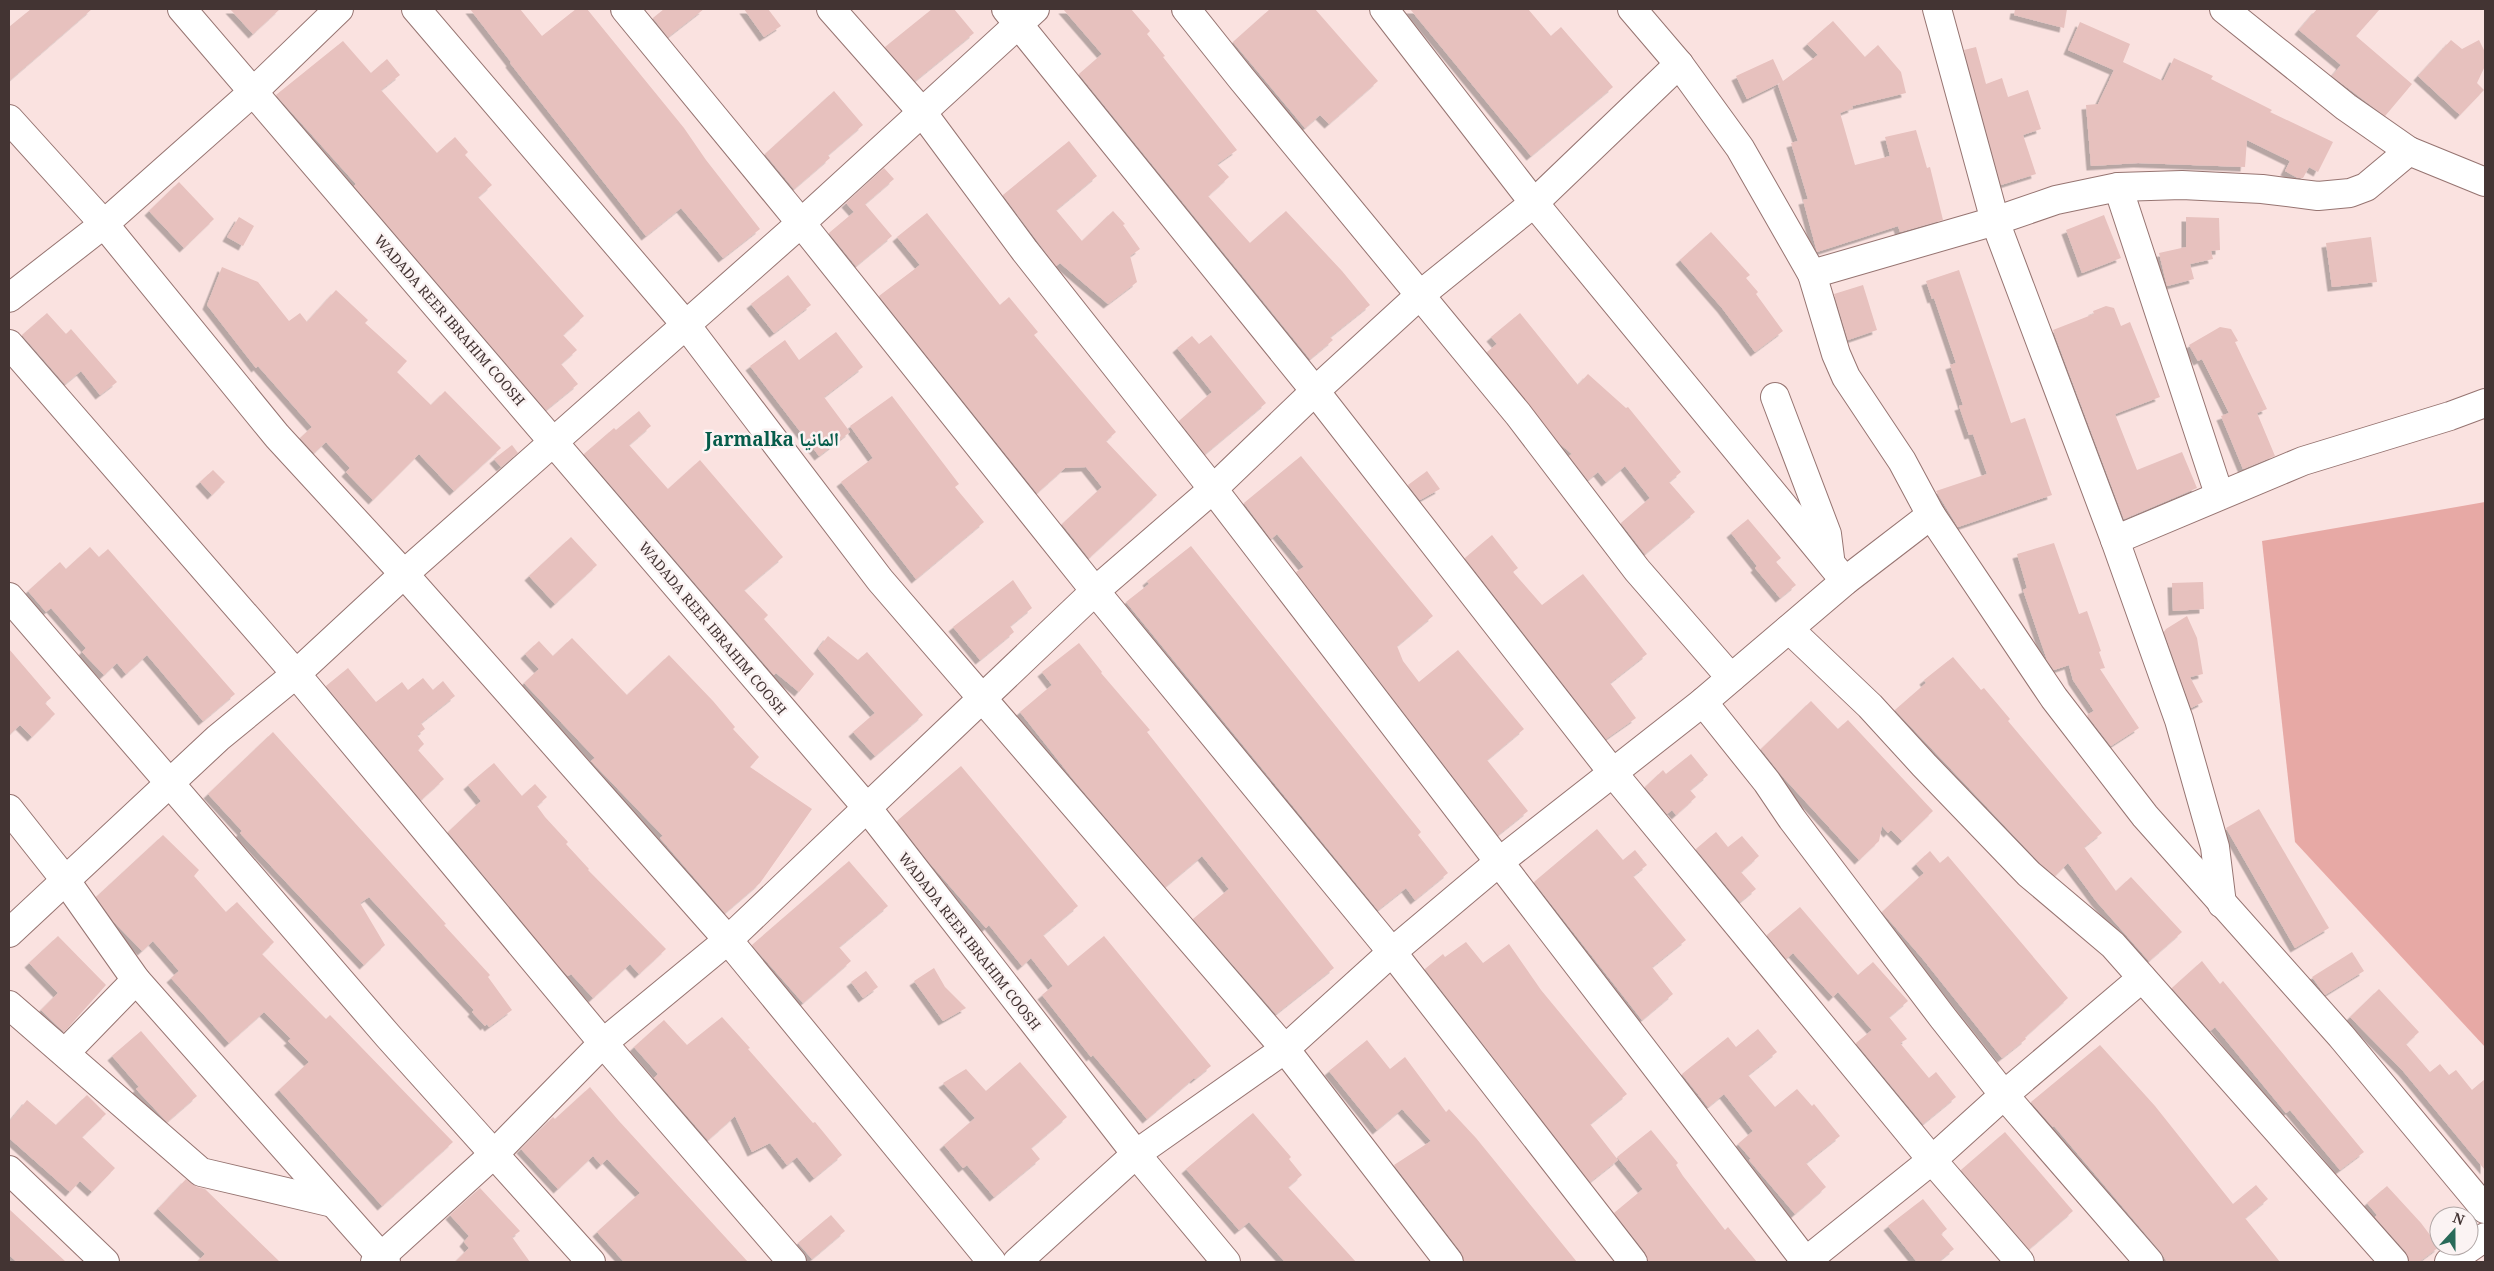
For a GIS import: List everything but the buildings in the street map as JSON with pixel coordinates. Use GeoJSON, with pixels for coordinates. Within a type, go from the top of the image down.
{"type":"FeatureCollection","features":[{"type":"Feature","properties":{"kind":"street","name":"WADADA REER IBRAHIM COOSH"},"geometry":{"type":"LineString","coordinates":[[182,9],[868,809],[1136,1154],[1226,1262]]}},
{"type":"Feature","properties":{"kind":"street"},"geometry":{"type":"LineString","coordinates":[[9,298],[104,224],[254,92],[339,9]]}},
{"type":"Feature","properties":{"kind":"street"},"geometry":{"type":"LineString","coordinates":[[416,9],[686,325],[880,580],[1285,1049],[1449,1262]]}},
{"type":"Feature","properties":{"kind":"street"},"geometry":{"type":"LineString","coordinates":[[625,9],[800,223],[1095,591],[1392,952],[1633,1262]]}},
{"type":"Feature","properties":{"kind":"street"},"geometry":{"type":"LineString","coordinates":[[832,9],[922,112],[1025,251],[1213,489],[1806,1262],[1932,1160],[2004,1095],[2142,978]]}},
{"type":"Feature","properties":{"kind":"street"},"geometry":{"type":"LineString","coordinates":[[1186,9],[1518,414],[1637,570],[1731,678]]}},
{"type":"Feature","properties":{"kind":"street"},"geometry":{"type":"LineString","coordinates":[[1384,9],[1534,203],[1838,573]]}},
{"type":"Feature","properties":{"kind":"street"},"geometry":{"type":"LineString","coordinates":[[1632,9],[1679,64],[1740,148],[1812,274],[1836,354],[1846,377],[1902,461],[1931,515],[2065,712],[2145,816],[2341,1036],[2485,1209]]}},
{"type":"Feature","properties":{"kind":"street"},"geometry":{"type":"LineString","coordinates":[[1937,9],[1995,221],[2115,540],[2179,720],[2215,847],[2222,904]]}},
{"type":"Feature","properties":{"kind":"street"},"geometry":{"type":"LineString","coordinates":[[2224,9],[2346,107],[2409,151],[2485,182]]}},
{"type":"Feature","properties":{"kind":"street"},"geometry":{"type":"LineString","coordinates":[[9,933],[218,738],[296,674],[404,574],[800,223],[922,112],[1020,14],[1613,773],[1932,1160],[2020,1262]]}},
{"type":"Feature","properties":{"kind":"street"},"geometry":{"type":"LineString","coordinates":[[9,809],[66,880],[136,980],[381,1260],[495,1154],[603,1043],[728,940],[868,809],[1095,591],[1213,489],[1315,391],[1420,295],[1534,203],[1679,64]]}},
{"type":"Feature","properties":{"kind":"street"},"geometry":{"type":"LineString","coordinates":[[9,119],[104,224],[277,436],[404,574],[728,940],[992,1262]]}},
{"type":"Feature","properties":{"kind":"street"},"geometry":{"type":"LineString","coordinates":[[1812,274],[1995,221],[2056,200],[2118,187],[2182,185],[2262,189],[2318,196],[2350,193],[2366,187],[2409,151]]}},
{"type":"Feature","properties":{"kind":"street"},"geometry":{"type":"LineString","coordinates":[[2118,187],[2219,494]]}},
{"type":"Feature","properties":{"kind":"street"},"geometry":{"type":"LineString","coordinates":[[9,344],[296,674],[603,1043],[792,1262]]}},
{"type":"Feature","properties":{"kind":"street"},"geometry":{"type":"LineString","coordinates":[[1775,397],[1827,534],[1838,573]]}},
{"type":"Feature","properties":{"kind":"street"},"geometry":{"type":"LineString","coordinates":[[2115,540],[2219,494],[2303,461],[2450,416],[2485,403]]}},
{"type":"Feature","properties":{"kind":"street"},"geometry":{"type":"LineString","coordinates":[[1017,1262],[1136,1154],[1285,1049],[1392,952],[1500,862],[1703,702],[1789,629],[1838,573],[1931,515]]}},
{"type":"Feature","properties":{"kind":"street"},"geometry":{"type":"LineString","coordinates":[[9,597],[388,1036],[591,1262]]}},
{"type":"Feature","properties":{"kind":"street"},"geometry":{"type":"LineString","coordinates":[[1789,629],[1870,706],[1936,778],[2029,874],[2102,934],[2394,1262]]}},
{"type":"Feature","properties":{"kind":"street"},"geometry":{"type":"LineString","coordinates":[[1703,702],[1767,782],[1942,1018],[2004,1095],[2149,1262]]}},
{"type":"Feature","properties":{"kind":"street"},"geometry":{"type":"LineString","coordinates":[[65,1053],[136,980]]}},
{"type":"Feature","properties":{"kind":"street"},"geometry":{"type":"LineString","coordinates":[[9,1005],[201,1172],[333,1203]]}},
{"type":"Feature","properties":{"kind":"street"},"geometry":{"type":"LineString","coordinates":[[9,1170],[105,1262]]}},
{"type":"Feature","properties":{"kind":"street"},"geometry":{"type":"LineString","coordinates":[[2449,1262],[2485,1237]]}},
{"type":"Feature","properties":{"kind":"shaded area"},"geometry":{"type":"Polygon","coordinates":[[[2485,502],[2485,1047],[2295,842],[2262,541],[2485,502]]]}},
{"type":"Feature","properties":{"kind":"district","name":"Jarmalka المانيا"},"geometry":{"type":"Point","coordinates":[772,439]}}]}
